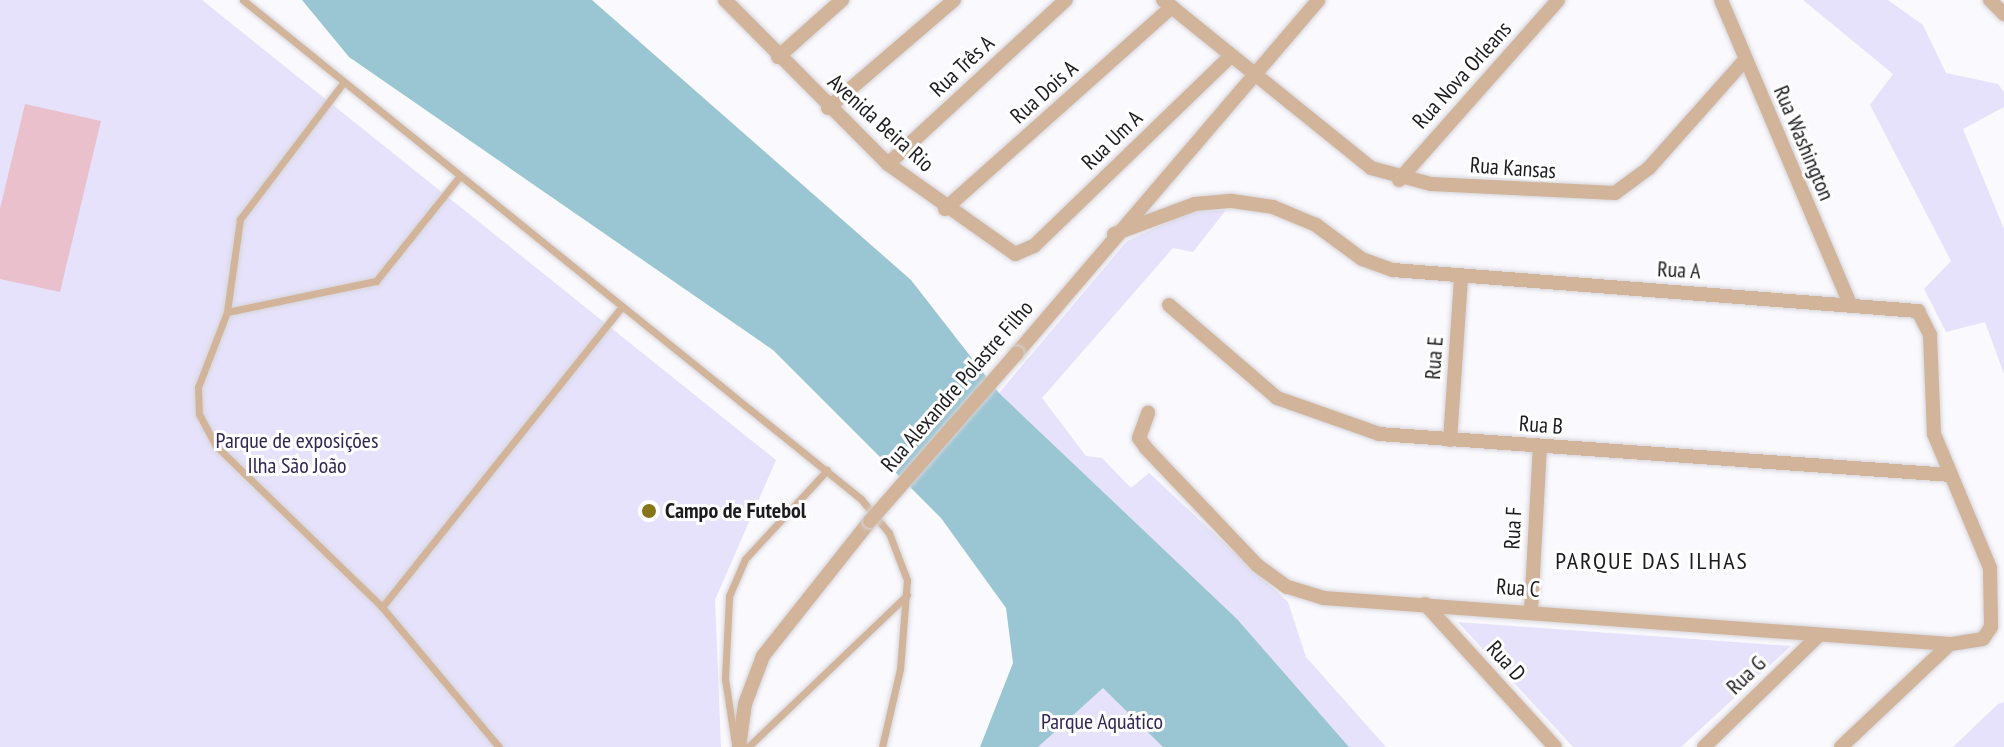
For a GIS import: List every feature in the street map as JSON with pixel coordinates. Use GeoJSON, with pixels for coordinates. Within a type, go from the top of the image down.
{"type":"FeatureCollection","features":[{"type":"Feature","properties":{"kind":"street","name":"Avenida Beira Rio"},"geometry":{"type":"LineString","coordinates":[[725,0],[828,108],[888,164],[1005,252],[1024,252]]}},
{"type":"Feature","properties":{"kind":"street"},"geometry":{"type":"LineString","coordinates":[[778,57],[842,0]]}},
{"type":"Feature","properties":{"kind":"street"},"geometry":{"type":"LineString","coordinates":[[828,108],[954,0]]}},
{"type":"Feature","properties":{"kind":"street","name":"Rua Três A"},"geometry":{"type":"LineString","coordinates":[[888,164],[1066,0]]}},
{"type":"Feature","properties":{"kind":"street","name":"Rua Alexandre Polastre Filho"},"geometry":{"type":"LineString","coordinates":[[737,747],[745,704],[763,656],[870,521],[1318,0]]}},
{"type":"Feature","properties":{"kind":"street","name":"Rua Nova Orleans"},"geometry":{"type":"LineString","coordinates":[[1399,180],[1558,0]]}},
{"type":"Feature","properties":{"kind":"street","name":"Rua Washington"},"geometry":{"type":"LineString","coordinates":[[1721,0],[1849,302]]}},
{"type":"Feature","properties":{"kind":"street"},"geometry":{"type":"LineString","coordinates":[[1990,0],[2004,14]]}},
{"type":"Feature","properties":{"kind":"street","name":"Rua Kansas"},"geometry":{"type":"LineString","coordinates":[[1168,4],[1252,78],[1371,168],[1399,180],[1615,193],[1649,168],[1745,60]]}},
{"type":"Feature","properties":{"kind":"street","name":"Rua Dois A"},"geometry":{"type":"LineString","coordinates":[[945,209],[1168,4]]}},
{"type":"Feature","properties":{"kind":"street","name":"Rua Um A"},"geometry":{"type":"LineString","coordinates":[[1024,252],[1229,58]]}},
{"type":"Feature","properties":{"kind":"street","name":"Rua A"},"geometry":{"type":"LineString","coordinates":[[1114,234],[1195,204],[1232,201],[1273,207],[1316,225],[1362,259],[1393,270],[1461,279],[1849,302],[1918,311],[1927,322],[1930,407],[1951,475],[1990,568],[1991,627],[1983,639]]}},
{"type":"Feature","properties":{"kind":"street","name":"Rua E"},"geometry":{"type":"LineString","coordinates":[[1450,440],[1461,279]]}},
{"type":"Feature","properties":{"kind":"street","name":"Rua B"},"geometry":{"type":"LineString","coordinates":[[1169,305],[1277,398],[1339,424],[1450,440],[1951,475]]}},
{"type":"Feature","properties":{"kind":"street","name":"Rua C"},"geometry":{"type":"LineString","coordinates":[[1148,413],[1141,443],[1287,587],[1324,598],[1950,644],[1983,639]]}},
{"type":"Feature","properties":{"kind":"street","name":"Rua F"},"geometry":{"type":"LineString","coordinates":[[1531,611],[1540,447]]}},
{"type":"Feature","properties":{"kind":"street","name":"Rua D"},"geometry":{"type":"LineString","coordinates":[[1425,604],[1555,747]]}},
{"type":"Feature","properties":{"kind":"street","name":"Rua G"},"geometry":{"type":"LineString","coordinates":[[1704,747],[1819,635]]}},
{"type":"Feature","properties":{"kind":"street"},"geometry":{"type":"LineString","coordinates":[[1841,747],[1950,644]]}},
{"type":"Feature","properties":{"kind":"lane"},"geometry":{"type":"LineString","coordinates":[[243,0],[621,308],[827,470],[889,533],[907,595],[882,747]]}},
{"type":"Feature","properties":{"kind":"lane"},"geometry":{"type":"LineString","coordinates":[[343,83],[240,219],[227,312],[198,387],[199,414],[216,446],[382,607],[499,747]]}},
{"type":"Feature","properties":{"kind":"lane"},"geometry":{"type":"LineString","coordinates":[[227,312],[376,281],[459,177]]}},
{"type":"Feature","properties":{"kind":"lane"},"geometry":{"type":"LineString","coordinates":[[382,607],[621,308]]}},
{"type":"Feature","properties":{"kind":"lane"},"geometry":{"type":"LineString","coordinates":[[737,747],[725,679],[729,596],[745,559],[827,470]]}},
{"type":"Feature","properties":{"kind":"lane"},"geometry":{"type":"LineString","coordinates":[[748,747],[907,595]]}},
{"type":"Feature","properties":{"kind":"green space","name":"Parque de exposições Ilha São João"},"geometry":{"type":"Polygon","coordinates":[[[0,0],[202,0],[776,460],[715,600],[721,747],[0,747],[0,0]]]}},
{"type":"Feature","properties":{"kind":"green space"},"geometry":{"type":"Polygon","coordinates":[[[1803,0],[1888,0],[1923,25],[1946,73],[1998,84],[2004,92],[2004,107],[1963,129],[2004,229],[2004,374],[1985,322],[1946,332],[1924,289],[1951,261],[1870,105],[1893,74],[1803,0]]]}},
{"type":"Feature","properties":{"kind":"green space"},"geometry":{"type":"Polygon","coordinates":[[[1226,210],[1193,252],[1173,248],[1042,398],[1086,456],[1102,458],[1131,488],[1149,473],[1288,602],[1306,657],[1386,747],[1349,747],[1237,619],[999,393],[1127,241],[1190,212],[1226,210]]]}},
{"type":"Feature","properties":{"kind":"green space"},"geometry":{"type":"Polygon","coordinates":[[[1458,622],[1791,646],[1681,747],[1573,747],[1458,622]]]}},
{"type":"Feature","properties":{"kind":"green space","name":"Parque Aquático"},"geometry":{"type":"Polygon","coordinates":[[[1103,687],[1163,747],[1038,747],[1103,687]]]}},
{"type":"Feature","properties":{"kind":"green space"},"geometry":{"type":"Polygon","coordinates":[[[2004,702],[2004,747],[1953,747],[1998,704],[2004,702]]]}},
{"type":"Feature","properties":{"kind":"water"},"geometry":{"type":"Polygon","coordinates":[[[302,0],[592,0],[911,280],[999,393],[1237,619],[1349,747],[1163,747],[1103,688],[1038,747],[980,747],[1013,663],[1006,608],[941,518],[773,350],[349,57],[302,0]]]}},
{"type":"Feature","properties":{"kind":"building"},"geometry":{"type":"Polygon","coordinates":[[[25,104],[101,121],[60,292],[0,279],[0,209],[25,104]]]}},
{"type":"Feature","properties":{"kind":"place","name":"Campo de Futebol"},"geometry":{"type":"Point","coordinates":[649,511]}},
{"type":"Feature","properties":{"kind":"district","name":"PARQUE DAS ILHAS"},"geometry":{"type":"Point","coordinates":[1652,561]}}]}
